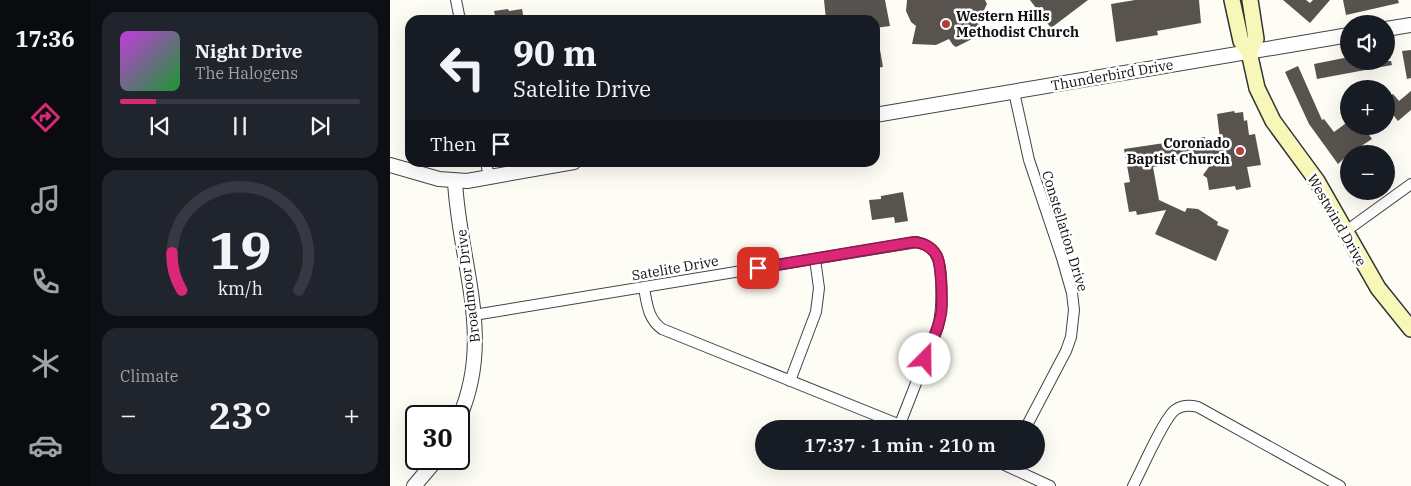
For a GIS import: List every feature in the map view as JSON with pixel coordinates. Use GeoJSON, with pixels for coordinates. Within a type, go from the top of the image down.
{"type":"FeatureCollection","features":[{"type":"Feature","properties":{"kind":"main road","name":"Westwind Drive"},"geometry":{"type":"LineString","coordinates":[[1232,0],[1241,40],[1248,52],[1257,88],[1273,121],[1317,181],[1364,267],[1378,288],[1411,328]]}},
{"type":"Feature","properties":{"kind":"main road"},"geometry":{"type":"LineString","coordinates":[[1248,52],[1256,40],[1250,0]]}},
{"type":"Feature","properties":{"kind":"street"},"geometry":{"type":"LineString","coordinates":[[456,0],[459,15]]}},
{"type":"Feature","properties":{"kind":"street"},"geometry":{"type":"LineString","coordinates":[[1395,27],[1411,24]]}},
{"type":"Feature","properties":{"kind":"street","name":"Thunderbird Drive"},"geometry":{"type":"LineString","coordinates":[[880,114],[1340,37]]}},
{"type":"Feature","properties":{"kind":"street","name":"Constellation Drive"},"geometry":{"type":"LineString","coordinates":[[1014,92],[1029,160],[1062,258],[1072,293],[1074,310],[1071,337],[1066,351],[1030,420]]}},
{"type":"Feature","properties":{"kind":"street"},"geometry":{"type":"LineString","coordinates":[[390,165],[422,175],[455,181],[467,181],[487,170],[520,167]]}},
{"type":"Feature","properties":{"kind":"street","name":"Broadmoor Drive"},"geometry":{"type":"LineString","coordinates":[[455,181],[476,338],[473,372],[464,405]]}},
{"type":"Feature","properties":{"kind":"street"},"geometry":{"type":"LineString","coordinates":[[1346,232],[1411,184]]}},
{"type":"Feature","properties":{"kind":"street","name":"Satelite Drive"},"geometry":{"type":"LineString","coordinates":[[474,315],[914,242],[925,244],[936,255],[938,260],[941,313],[938,327],[902,420]]}},
{"type":"Feature","properties":{"kind":"street"},"geometry":{"type":"LineString","coordinates":[[790,381],[818,306],[819,288],[815,258]]}},
{"type":"Feature","properties":{"kind":"street"},"geometry":{"type":"LineString","coordinates":[[644,288],[649,314],[662,329],[890,420]]}},
{"type":"Feature","properties":{"kind":"street"},"geometry":{"type":"LineString","coordinates":[[1133,486],[1169,417],[1181,407],[1188,406],[1198,407],[1340,486]]}},
{"type":"Feature","properties":{"kind":"street"},"geometry":{"type":"LineString","coordinates":[[414,486],[428,470]]}},
{"type":"Feature","properties":{"kind":"street"},"geometry":{"type":"LineString","coordinates":[[1022,470],[1050,486]]}},
{"type":"Feature","properties":{"kind":"building"},"geometry":{"type":"Polygon","coordinates":[[[824,0],[885,0],[890,26],[880,27],[880,15],[826,15],[824,0]]]}},
{"type":"Feature","properties":{"kind":"building","name":"Western Hills Methodist Church"},"geometry":{"type":"Polygon","coordinates":[[[907,0],[985,0],[987,4],[981,16],[976,18],[979,25],[978,28],[971,32],[972,39],[956,47],[949,39],[936,45],[912,44],[916,26],[911,22],[906,11],[907,0]]]}},
{"type":"Feature","properties":{"kind":"building"},"geometry":{"type":"Polygon","coordinates":[[[1030,0],[1088,0],[1051,28],[1030,0]]]}},
{"type":"Feature","properties":{"kind":"building"},"geometry":{"type":"Polygon","coordinates":[[[1135,0],[1199,0],[1201,23],[1157,31],[1158,35],[1116,42],[1111,4],[1135,0]]]}},
{"type":"Feature","properties":{"kind":"building"},"geometry":{"type":"Polygon","coordinates":[[[1283,0],[1306,0],[1310,3],[1313,0],[1330,0],[1310,23],[1283,0]]]}},
{"type":"Feature","properties":{"kind":"building"},"geometry":{"type":"Polygon","coordinates":[[[1343,0],[1398,0],[1399,3],[1346,15],[1343,0]]]}},
{"type":"Feature","properties":{"kind":"building"},"geometry":{"type":"Polygon","coordinates":[[[522,9],[523,15],[495,15],[494,11],[522,9]]]}},
{"type":"Feature","properties":{"kind":"building"},"geometry":{"type":"Polygon","coordinates":[[[880,50],[883,67],[880,67],[880,50]]]}},
{"type":"Feature","properties":{"kind":"building"},"geometry":{"type":"Polygon","coordinates":[[[1411,50],[1411,78],[1407,79],[1402,51],[1411,50]]]}},
{"type":"Feature","properties":{"kind":"building"},"geometry":{"type":"Polygon","coordinates":[[[1340,59],[1340,70],[1365,70],[1317,79],[1314,64],[1340,59]]]}},
{"type":"Feature","properties":{"kind":"building"},"geometry":{"type":"Polygon","coordinates":[[[1298,66],[1322,120],[1324,119],[1334,132],[1340,128],[1340,135],[1369,135],[1372,139],[1363,145],[1340,145],[1340,162],[1338,164],[1309,124],[1285,72],[1298,66]]]}},
{"type":"Feature","properties":{"kind":"building"},"geometry":{"type":"Polygon","coordinates":[[[1411,91],[1411,110],[1398,121],[1395,117],[1395,96],[1399,101],[1411,91]]]}},
{"type":"Feature","properties":{"kind":"building"},"geometry":{"type":"Polygon","coordinates":[[[1234,111],[1235,113],[1243,112],[1244,121],[1247,120],[1249,135],[1255,134],[1261,165],[1247,167],[1251,187],[1236,190],[1235,186],[1209,190],[1207,178],[1203,175],[1216,157],[1153,167],[1159,200],[1185,212],[1187,208],[1198,209],[1218,222],[1217,225],[1229,230],[1216,261],[1155,234],[1166,210],[1137,215],[1136,211],[1129,212],[1124,183],[1130,182],[1124,149],[1205,137],[1206,142],[1220,139],[1217,114],[1234,111]]]}},
{"type":"Feature","properties":{"kind":"building"},"geometry":{"type":"Polygon","coordinates":[[[903,192],[908,221],[895,223],[894,217],[872,220],[869,200],[881,199],[881,196],[903,192]]]}},
{"type":"Feature","properties":{"kind":"place","name":"Western Hills Methodist Church"},"geometry":{"type":"Point","coordinates":[946,24]}},
{"type":"Feature","properties":{"kind":"place","name":"Coronado Baptist Church"},"geometry":{"type":"Point","coordinates":[1240,151]}},
{"type":"Feature","properties":{"kind":"route"},"geometry":{"type":"LineString","coordinates":[[758,268],[914,242],[925,244],[931,248],[938,260],[942,302],[938,327],[925,359]]}}]}
